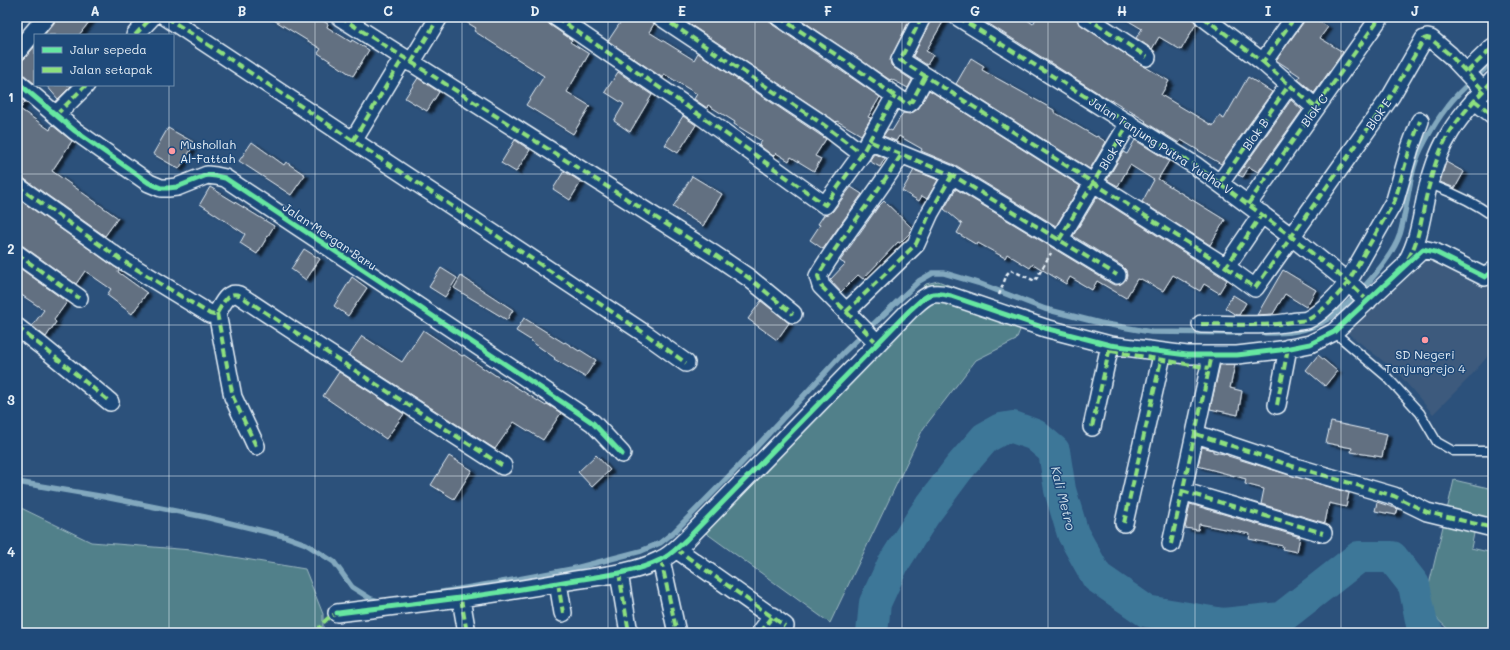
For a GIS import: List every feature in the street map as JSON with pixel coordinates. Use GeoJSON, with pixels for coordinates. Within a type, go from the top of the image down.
{"type":"FeatureCollection","features":[{"type":"Feature","properties":{"kind":"street"},"geometry":{"type":"LineString","coordinates":[[17,52],[46,17]]}},
{"type":"Feature","properties":{"kind":"street"},"geometry":{"type":"LineString","coordinates":[[136,34],[152,17]]}},
{"type":"Feature","properties":{"kind":"street"},"geometry":{"type":"LineString","coordinates":[[166,17],[686,363]]}},
{"type":"Feature","properties":{"kind":"street"},"geometry":{"type":"LineString","coordinates":[[340,17],[715,255],[749,278],[793,314]]}},
{"type":"Feature","properties":{"kind":"street"},"geometry":{"type":"LineString","coordinates":[[353,141],[407,60],[439,17]]}},
{"type":"Feature","properties":{"kind":"street"},"geometry":{"type":"LineString","coordinates":[[556,17],[702,116],[825,206],[865,147],[895,96]]}},
{"type":"Feature","properties":{"kind":"street"},"geometry":{"type":"LineString","coordinates":[[661,17],[824,125],[865,147],[901,155],[952,175],[1116,275]]}},
{"type":"Feature","properties":{"kind":"street"},"geometry":{"type":"LineString","coordinates":[[779,17],[905,103],[910,103],[925,76]]}},
{"type":"Feature","properties":{"kind":"street"},"geometry":{"type":"LineString","coordinates":[[922,17],[900,60],[1226,267],[1254,288],[1292,237]]}},
{"type":"Feature","properties":{"kind":"street","name":"Jalan Tanjung Putra Yudha V"},"geometry":{"type":"LineString","coordinates":[[958,17],[1196,166],[1292,237],[1359,292]]}},
{"type":"Feature","properties":{"kind":"street"},"geometry":{"type":"LineString","coordinates":[[1086,17],[1147,57]]}},
{"type":"Feature","properties":{"kind":"street"},"geometry":{"type":"LineString","coordinates":[[1263,62],[1295,17]]}},
{"type":"Feature","properties":{"kind":"street","name":"Blok C"},"geometry":{"type":"LineString","coordinates":[[1248,204],[1380,17]]}},
{"type":"Feature","properties":{"kind":"street"},"geometry":{"type":"LineString","coordinates":[[1207,18],[1263,62],[1316,108]]}},
{"type":"Feature","properties":{"kind":"street","name":"Blok E"},"geometry":{"type":"LineString","coordinates":[[1292,237],[1391,96],[1424,39],[1431,39],[1450,55],[1478,84]]}},
{"type":"Feature","properties":{"kind":"street"},"geometry":{"type":"LineString","coordinates":[[1401,270],[1415,243],[1437,159],[1447,138],[1478,84],[1493,47]]}},
{"type":"Feature","properties":{"kind":"street","name":"Jalan Mergan Baru"},"geometry":{"type":"LineString","coordinates":[[17,82],[81,136],[139,177],[153,185],[168,188],[177,187],[207,175],[225,178],[593,423],[622,454]]}},
{"type":"Feature","properties":{"kind":"street"},"geometry":{"type":"LineString","coordinates":[[1478,84],[1493,116]]}},
{"type":"Feature","properties":{"kind":"street","name":"Blok B"},"geometry":{"type":"LineString","coordinates":[[1220,183],[1289,85]]}},
{"type":"Feature","properties":{"kind":"street"},"geometry":{"type":"LineString","coordinates":[[56,115],[85,86]]}},
{"type":"Feature","properties":{"kind":"street"},"geometry":{"type":"LineString","coordinates":[[337,614],[461,599],[619,573],[661,560],[676,549],[874,341],[909,310],[930,294],[938,292],[1110,348],[1161,360],[1211,362],[1237,355],[1310,344],[1334,332],[1359,292],[1395,200],[1410,148],[1420,121]]}},
{"type":"Feature","properties":{"kind":"street","name":"Blok A"},"geometry":{"type":"LineString","coordinates":[[1059,240],[1129,123]]}},
{"type":"Feature","properties":{"kind":"street"},"geometry":{"type":"LineString","coordinates":[[874,341],[821,286],[818,276],[830,256],[889,175],[901,155]]}},
{"type":"Feature","properties":{"kind":"street"},"geometry":{"type":"LineString","coordinates":[[846,312],[916,244],[930,213],[952,175]]}},
{"type":"Feature","properties":{"kind":"street"},"geometry":{"type":"LineString","coordinates":[[17,186],[120,259],[210,314],[214,315],[217,313],[229,295],[235,293],[240,295],[503,466]]}},
{"type":"Feature","properties":{"kind":"street"},"geometry":{"type":"LineString","coordinates":[[1226,267],[1262,214]]}},
{"type":"Feature","properties":{"kind":"street"},"geometry":{"type":"LineString","coordinates":[[1201,324],[1258,325],[1307,320],[1326,306],[1342,290],[1359,292],[1401,270],[1423,249],[1435,252],[1485,277],[1493,271]]}},
{"type":"Feature","properties":{"kind":"street"},"geometry":{"type":"LineString","coordinates":[[17,254],[79,298]]}},
{"type":"Feature","properties":{"kind":"street"},"geometry":{"type":"LineString","coordinates":[[217,313],[233,397],[256,446]]}},
{"type":"Feature","properties":{"kind":"street"},"geometry":{"type":"LineString","coordinates":[[17,328],[110,402]]}},
{"type":"Feature","properties":{"kind":"street"},"geometry":{"type":"LineString","coordinates":[[1110,348],[1187,355],[1211,362]]}},
{"type":"Feature","properties":{"kind":"street"},"geometry":{"type":"LineString","coordinates":[[1092,427],[1110,348]]}},
{"type":"Feature","properties":{"kind":"street"},"geometry":{"type":"LineString","coordinates":[[1276,405],[1288,348]]}},
{"type":"Feature","properties":{"kind":"street"},"geometry":{"type":"LineString","coordinates":[[1124,523],[1161,360]]}},
{"type":"Feature","properties":{"kind":"street"},"geometry":{"type":"LineString","coordinates":[[1171,544],[1211,362]]}},
{"type":"Feature","properties":{"kind":"street"},"geometry":{"type":"LineString","coordinates":[[1196,434],[1292,466],[1394,496],[1426,512],[1493,528]]}},
{"type":"Feature","properties":{"kind":"street"},"geometry":{"type":"LineString","coordinates":[[1182,491],[1323,533]]}},
{"type":"Feature","properties":{"kind":"street"},"geometry":{"type":"LineString","coordinates":[[676,549],[779,621],[760,633]]}},
{"type":"Feature","properties":{"kind":"street"},"geometry":{"type":"LineString","coordinates":[[661,560],[677,633]]}},
{"type":"Feature","properties":{"kind":"street"},"geometry":{"type":"LineString","coordinates":[[619,573],[629,633]]}},
{"type":"Feature","properties":{"kind":"street"},"geometry":{"type":"LineString","coordinates":[[558,583],[563,613]]}},
{"type":"Feature","properties":{"kind":"street"},"geometry":{"type":"LineString","coordinates":[[461,599],[467,633]]}},
{"type":"Feature","properties":{"kind":"lane"},"geometry":{"type":"LineString","coordinates":[[1435,186],[1463,197],[1493,216]]}},
{"type":"Feature","properties":{"kind":"lane"},"geometry":{"type":"LineString","coordinates":[[1334,332],[1387,377],[1420,413],[1437,442],[1453,451],[1493,451]]}},
{"type":"Feature","properties":{"kind":"path"},"geometry":{"type":"LineString","coordinates":[[1003,284],[1011,270],[1035,281],[1059,240]]}},
{"type":"Feature","properties":{"kind":"shaded area","name":"SD Negeri Tanjungrejo 4"},"geometry":{"type":"Polygon","coordinates":[[[1426,253],[1482,282],[1493,291],[1493,350],[1470,377],[1433,414],[1397,372],[1345,331],[1426,253]]]}},
{"type":"Feature","properties":{"kind":"green space"},"geometry":{"type":"Polygon","coordinates":[[[938,281],[1026,315],[1016,340],[976,360],[923,429],[830,623],[695,525],[871,338],[926,284],[938,281]]]}},
{"type":"Feature","properties":{"kind":"green space"},"geometry":{"type":"Polygon","coordinates":[[[1454,480],[1493,489],[1493,520],[1447,510],[1454,480]]]}},
{"type":"Feature","properties":{"kind":"green space"},"geometry":{"type":"Polygon","coordinates":[[[17,506],[91,542],[191,550],[305,569],[323,614],[323,633],[17,633],[17,506]]]}},
{"type":"Feature","properties":{"kind":"green space"},"geometry":{"type":"Polygon","coordinates":[[[1444,522],[1475,529],[1471,548],[1493,553],[1493,633],[1452,633],[1431,613],[1429,585],[1444,522]]]}},
{"type":"Feature","properties":{"kind":"building"},"geometry":{"type":"Polygon","coordinates":[[[56,17],[93,17],[80,34],[45,34],[54,23],[56,17]]]}},
{"type":"Feature","properties":{"kind":"building"},"geometry":{"type":"Polygon","coordinates":[[[269,17],[317,17],[328,24],[327,27],[351,42],[352,40],[369,50],[353,76],[318,53],[321,49],[269,17]]]}},
{"type":"Feature","properties":{"kind":"building"},"geometry":{"type":"Polygon","coordinates":[[[458,17],[546,17],[547,22],[550,25],[572,40],[570,42],[589,54],[567,92],[590,106],[573,134],[526,105],[544,76],[474,31],[476,28],[458,17]]]}},
{"type":"Feature","properties":{"kind":"building"},"geometry":{"type":"Polygon","coordinates":[[[624,17],[651,17],[654,24],[649,32],[694,60],[698,53],[826,139],[815,156],[821,159],[814,171],[791,157],[789,161],[776,153],[773,156],[759,145],[762,141],[734,124],[735,122],[708,105],[707,108],[694,99],[697,94],[664,74],[663,78],[608,41],[624,17]]]}},
{"type":"Feature","properties":{"kind":"building"},"geometry":{"type":"Polygon","coordinates":[[[679,17],[769,17],[770,22],[773,25],[880,97],[868,117],[871,118],[861,135],[837,121],[836,122],[679,17]]]}},
{"type":"Feature","properties":{"kind":"building"},"geometry":{"type":"Polygon","coordinates":[[[797,17],[911,17],[890,60],[891,65],[894,68],[912,80],[908,88],[891,79],[890,80],[797,17]]]}},
{"type":"Feature","properties":{"kind":"building"},"geometry":{"type":"Polygon","coordinates":[[[932,17],[946,17],[926,51],[933,55],[927,65],[913,56],[932,17]]]}},
{"type":"Feature","properties":{"kind":"building"},"geometry":{"type":"Polygon","coordinates":[[[978,17],[1023,17],[1033,24],[1037,17],[1075,17],[1081,25],[1169,81],[1161,95],[1213,126],[1219,116],[1224,119],[1248,77],[1272,92],[1221,164],[1181,140],[1179,143],[978,17]]]}},
{"type":"Feature","properties":{"kind":"building"},"geometry":{"type":"Polygon","coordinates":[[[1122,17],[1193,17],[1196,24],[1181,50],[1159,37],[1152,49],[1136,38],[1142,29],[1122,17]]]}},
{"type":"Feature","properties":{"kind":"building"},"geometry":{"type":"Polygon","coordinates":[[[1305,17],[1312,17],[1328,27],[1320,38],[1343,52],[1314,93],[1298,79],[1300,76],[1276,60],[1303,23],[1305,17]]]}},
{"type":"Feature","properties":{"kind":"building"},"geometry":{"type":"Polygon","coordinates":[[[34,47],[34,83],[23,74],[17,72],[17,64],[25,58],[34,47]]]}},
{"type":"Feature","properties":{"kind":"building"},"geometry":{"type":"Polygon","coordinates":[[[971,58],[984,66],[982,70],[1054,110],[1054,112],[1106,142],[1090,169],[956,84],[971,58]]]}},
{"type":"Feature","properties":{"kind":"building"},"geometry":{"type":"Polygon","coordinates":[[[618,72],[652,95],[630,132],[614,121],[624,104],[605,92],[618,72]]]}},
{"type":"Feature","properties":{"kind":"building"},"geometry":{"type":"Polygon","coordinates":[[[418,78],[439,92],[427,111],[405,98],[418,78]]]}},
{"type":"Feature","properties":{"kind":"building"},"geometry":{"type":"Polygon","coordinates":[[[47,86],[71,86],[58,99],[47,86]]]}},
{"type":"Feature","properties":{"kind":"building"},"geometry":{"type":"Polygon","coordinates":[[[929,90],[1080,186],[1056,226],[957,166],[921,151],[922,149],[899,136],[896,141],[883,136],[888,129],[892,131],[903,113],[910,114],[918,109],[929,90]]]}},
{"type":"Feature","properties":{"kind":"building"},"geometry":{"type":"Polygon","coordinates":[[[17,95],[25,102],[20,109],[50,130],[52,125],[72,141],[52,171],[118,218],[105,236],[23,178],[17,176],[17,95]]]}},
{"type":"Feature","properties":{"kind":"building"},"geometry":{"type":"Polygon","coordinates":[[[1291,100],[1302,110],[1258,172],[1249,167],[1243,177],[1238,175],[1291,100]]]}},
{"type":"Feature","properties":{"kind":"building"},"geometry":{"type":"Polygon","coordinates":[[[683,116],[696,125],[678,153],[665,145],[683,116]]]}},
{"type":"Feature","properties":{"kind":"building","name":"Mushollah Al-Fattah"},"geometry":{"type":"Polygon","coordinates":[[[168,128],[193,142],[190,147],[192,148],[179,169],[153,154],[168,128]]]}},
{"type":"Feature","properties":{"kind":"building"},"geometry":{"type":"Polygon","coordinates":[[[515,140],[530,150],[516,172],[501,163],[515,140]]]}},
{"type":"Feature","properties":{"kind":"building"},"geometry":{"type":"Polygon","coordinates":[[[1135,140],[1169,161],[1158,179],[1225,220],[1210,245],[1142,202],[1154,180],[1130,165],[1118,186],[1107,180],[1123,152],[1127,154],[1135,140]]]}},
{"type":"Feature","properties":{"kind":"building"},"geometry":{"type":"Polygon","coordinates":[[[252,142],[284,165],[286,162],[305,175],[291,195],[239,161],[252,142]]]}},
{"type":"Feature","properties":{"kind":"building"},"geometry":{"type":"Polygon","coordinates":[[[874,154],[885,158],[880,167],[869,161],[874,154]]]}},
{"type":"Feature","properties":{"kind":"building"},"geometry":{"type":"Polygon","coordinates":[[[1446,162],[1464,172],[1455,188],[1440,182],[1446,162]]]}},
{"type":"Feature","properties":{"kind":"building"},"geometry":{"type":"Polygon","coordinates":[[[914,170],[938,180],[927,199],[922,196],[919,201],[902,191],[914,170]]]}},
{"type":"Feature","properties":{"kind":"building"},"geometry":{"type":"Polygon","coordinates":[[[564,171],[581,182],[570,200],[553,189],[564,171]]]}},
{"type":"Feature","properties":{"kind":"building"},"geometry":{"type":"Polygon","coordinates":[[[692,176],[722,194],[703,226],[673,207],[692,176]]]}},
{"type":"Feature","properties":{"kind":"building"},"geometry":{"type":"Polygon","coordinates":[[[210,187],[274,226],[257,254],[240,243],[245,234],[200,204],[210,187]]]}},
{"type":"Feature","properties":{"kind":"building"},"geometry":{"type":"Polygon","coordinates":[[[851,187],[862,194],[823,249],[810,240],[820,225],[818,224],[824,215],[833,211],[851,187]]]}},
{"type":"Feature","properties":{"kind":"building"},"geometry":{"type":"Polygon","coordinates":[[[956,189],[1112,284],[1121,284],[1125,280],[1127,276],[1126,270],[1122,266],[1073,236],[1097,197],[1227,280],[1219,293],[1204,284],[1200,291],[1173,275],[1163,291],[1141,279],[1137,279],[1126,298],[1097,281],[1092,290],[1070,277],[1066,284],[1033,264],[1030,268],[1007,254],[1005,258],[978,243],[977,245],[957,233],[962,224],[944,209],[956,189]]]}},
{"type":"Feature","properties":{"kind":"building"},"geometry":{"type":"Polygon","coordinates":[[[17,198],[119,270],[118,272],[147,293],[132,314],[107,295],[111,289],[85,271],[76,284],[23,246],[17,244],[17,198]]]}},
{"type":"Feature","properties":{"kind":"building"},"geometry":{"type":"Polygon","coordinates":[[[884,201],[912,228],[910,233],[900,243],[898,242],[863,279],[858,275],[841,292],[830,280],[845,264],[840,261],[878,207],[884,201]]]}},
{"type":"Feature","properties":{"kind":"building"},"geometry":{"type":"Polygon","coordinates":[[[304,249],[320,259],[306,280],[291,269],[304,249]]]}},
{"type":"Feature","properties":{"kind":"building"},"geometry":{"type":"Polygon","coordinates":[[[17,266],[67,302],[54,320],[56,322],[46,337],[32,326],[44,310],[17,292],[17,266]]]}},
{"type":"Feature","properties":{"kind":"building"},"geometry":{"type":"Polygon","coordinates":[[[441,268],[457,278],[445,297],[429,287],[441,268]]]}},
{"type":"Feature","properties":{"kind":"building"},"geometry":{"type":"Polygon","coordinates":[[[1283,270],[1316,290],[1306,307],[1285,294],[1273,314],[1257,315],[1283,270]]]}},
{"type":"Feature","properties":{"kind":"building"},"geometry":{"type":"Polygon","coordinates":[[[461,276],[513,310],[507,320],[454,288],[461,276]]]}},
{"type":"Feature","properties":{"kind":"building"},"geometry":{"type":"Polygon","coordinates":[[[352,277],[367,288],[348,316],[334,306],[352,277]]]}},
{"type":"Feature","properties":{"kind":"building"},"geometry":{"type":"Polygon","coordinates":[[[1233,295],[1246,303],[1239,315],[1236,315],[1225,308],[1233,295]]]}},
{"type":"Feature","properties":{"kind":"building"},"geometry":{"type":"Polygon","coordinates":[[[761,301],[789,323],[777,340],[748,319],[761,301]]]}},
{"type":"Feature","properties":{"kind":"building"},"geometry":{"type":"Polygon","coordinates":[[[524,318],[564,343],[565,342],[596,360],[585,377],[554,359],[555,358],[532,341],[516,331],[524,318]]]}},
{"type":"Feature","properties":{"kind":"building"},"geometry":{"type":"Polygon","coordinates":[[[423,330],[462,356],[464,355],[504,381],[505,380],[546,406],[547,404],[561,413],[543,440],[514,422],[495,449],[349,355],[362,336],[402,362],[423,330]]]}},
{"type":"Feature","properties":{"kind":"building"},"geometry":{"type":"Polygon","coordinates":[[[1318,355],[1337,371],[1325,386],[1306,370],[1318,355]]]}},
{"type":"Feature","properties":{"kind":"building"},"geometry":{"type":"Polygon","coordinates":[[[1220,365],[1235,365],[1230,388],[1242,391],[1238,415],[1210,409],[1220,365]]]}},
{"type":"Feature","properties":{"kind":"building"},"geometry":{"type":"Polygon","coordinates":[[[339,372],[404,414],[386,439],[323,396],[339,372]]]}},
{"type":"Feature","properties":{"kind":"building"},"geometry":{"type":"Polygon","coordinates":[[[1331,422],[1387,434],[1382,457],[1351,452],[1352,448],[1326,443],[1331,422]]]}},
{"type":"Feature","properties":{"kind":"building"},"geometry":{"type":"Polygon","coordinates":[[[1202,447],[1213,450],[1213,452],[1228,455],[1349,493],[1346,507],[1329,503],[1325,523],[1261,504],[1264,489],[1245,484],[1246,479],[1198,466],[1202,447]]]}},
{"type":"Feature","properties":{"kind":"building"},"geometry":{"type":"Polygon","coordinates":[[[596,455],[610,470],[592,487],[578,472],[596,455]]]}},
{"type":"Feature","properties":{"kind":"building"},"geometry":{"type":"Polygon","coordinates":[[[449,456],[472,470],[454,499],[431,485],[449,456]]]}},
{"type":"Feature","properties":{"kind":"building"},"geometry":{"type":"Polygon","coordinates":[[[1377,502],[1398,509],[1396,515],[1375,511],[1377,502]]]}},
{"type":"Feature","properties":{"kind":"building"},"geometry":{"type":"Polygon","coordinates":[[[1190,504],[1300,537],[1297,552],[1282,549],[1283,546],[1249,539],[1250,534],[1199,524],[1198,530],[1185,528],[1190,504]]]}},
{"type":"Feature","properties":{"kind":"waterway"},"geometry":{"type":"LineString","coordinates":[[1265,333],[1296,331],[1319,324],[1336,313],[1358,294],[1369,282],[1388,257],[1400,234],[1413,169],[1421,149],[1440,117],[1451,102],[1467,84],[1493,61]]}},
{"type":"Feature","properties":{"kind":"waterway"},"geometry":{"type":"LineString","coordinates":[[430,594],[572,569],[641,551],[660,543],[674,532],[735,470],[844,352],[919,281],[933,273],[944,273],[978,283],[1045,309],[1100,323],[1151,332],[1240,333]]}},
{"type":"Feature","properties":{"kind":"waterway","name":"Kali Metro"},"geometry":{"type":"LineString","coordinates":[[872,633],[875,603],[893,564],[924,515],[959,468],[985,438],[1001,429],[1013,427],[1035,435],[1054,451],[1060,490],[1073,534],[1097,577],[1146,611],[1223,624],[1281,618],[1359,557],[1392,557],[1414,585],[1422,625],[1428,633]]}},
{"type":"Feature","properties":{"kind":"waterway"},"geometry":{"type":"LineString","coordinates":[[17,482],[105,497],[205,517],[284,536],[306,544],[334,562],[352,587],[371,599],[382,602]]}},
{"type":"Feature","properties":{"kind":"marked path"},"geometry":{"type":"LineString","coordinates":[[136,34],[152,17]]}},
{"type":"Feature","properties":{"kind":"marked path"},"geometry":{"type":"LineString","coordinates":[[166,17],[647,335],[686,363]]}},
{"type":"Feature","properties":{"kind":"marked path"},"geometry":{"type":"LineString","coordinates":[[340,17],[715,255],[749,278],[793,314]]}},
{"type":"Feature","properties":{"kind":"marked path"},"geometry":{"type":"LineString","coordinates":[[411,63],[439,17]]}},
{"type":"Feature","properties":{"kind":"marked path"},"geometry":{"type":"LineString","coordinates":[[556,17],[701,116],[825,205],[862,154],[869,141],[952,175],[1117,275]]}},
{"type":"Feature","properties":{"kind":"marked path"},"geometry":{"type":"LineString","coordinates":[[661,17],[824,125],[862,154]]}},
{"type":"Feature","properties":{"kind":"marked path"},"geometry":{"type":"LineString","coordinates":[[779,17],[905,103],[908,104],[912,101],[925,77]]}},
{"type":"Feature","properties":{"kind":"marked path"},"geometry":{"type":"LineString","coordinates":[[922,17],[900,60],[1226,267],[1262,214]]}},
{"type":"Feature","properties":{"kind":"marked path"},"geometry":{"type":"LineString","coordinates":[[958,17],[1196,166],[1292,237],[1348,282],[1368,301]]}},
{"type":"Feature","properties":{"kind":"marked path"},"geometry":{"type":"LineString","coordinates":[[1086,17],[1147,57]]}},
{"type":"Feature","properties":{"kind":"marked path"},"geometry":{"type":"LineString","coordinates":[[1203,17],[1263,62],[1295,17]]}},
{"type":"Feature","properties":{"kind":"marked path"},"geometry":{"type":"LineString","coordinates":[[1248,204],[1380,17]]}},
{"type":"Feature","properties":{"kind":"marked path"},"geometry":{"type":"LineString","coordinates":[[1226,267],[1255,288],[1391,96],[1424,39],[1431,39],[1450,55],[1484,91]]}},
{"type":"Feature","properties":{"kind":"marked path"},"geometry":{"type":"LineString","coordinates":[[1467,72],[1493,47]]}},
{"type":"Feature","properties":{"kind":"marked path"},"geometry":{"type":"LineString","coordinates":[[353,141],[403,58]]}},
{"type":"Feature","properties":{"kind":"marked path"},"geometry":{"type":"LineString","coordinates":[[1263,62],[1316,108]]}},
{"type":"Feature","properties":{"kind":"marked path"},"geometry":{"type":"LineString","coordinates":[[1408,259],[1416,242],[1432,173],[1444,143],[1463,114],[1493,80]]}},
{"type":"Feature","properties":{"kind":"marked path"},"geometry":{"type":"LineString","coordinates":[[1220,183],[1289,85]]}},
{"type":"Feature","properties":{"kind":"marked path"},"geometry":{"type":"LineString","coordinates":[[56,115],[85,86]]}},
{"type":"Feature","properties":{"kind":"marked path"},"geometry":{"type":"LineString","coordinates":[[869,141],[895,96]]}},
{"type":"Feature","properties":{"kind":"marked path"},"geometry":{"type":"LineString","coordinates":[[1474,100],[1493,115]]}},
{"type":"Feature","properties":{"kind":"marked path"},"geometry":{"type":"LineString","coordinates":[[1201,324],[1258,325],[1280,324],[1307,320],[1329,303],[1348,282],[1395,200],[1410,148],[1420,121]]}},
{"type":"Feature","properties":{"kind":"marked path"},"geometry":{"type":"LineString","coordinates":[[1059,240],[1129,123]]}},
{"type":"Feature","properties":{"kind":"marked path"},"geometry":{"type":"LineString","coordinates":[[877,343],[821,286],[818,276],[901,155]]}},
{"type":"Feature","properties":{"kind":"marked path"},"geometry":{"type":"LineString","coordinates":[[846,312],[916,244],[930,213],[952,175]]}},
{"type":"Feature","properties":{"kind":"marked path"},"geometry":{"type":"LineString","coordinates":[[17,186],[120,259],[210,314],[214,315],[217,313],[223,302],[231,295],[239,295],[503,466]]}},
{"type":"Feature","properties":{"kind":"marked path"},"geometry":{"type":"LineString","coordinates":[[17,254],[79,298]]}},
{"type":"Feature","properties":{"kind":"marked path"},"geometry":{"type":"LineString","coordinates":[[217,313],[233,397],[256,446]]}},
{"type":"Feature","properties":{"kind":"marked path"},"geometry":{"type":"LineString","coordinates":[[17,327],[110,402]]}},
{"type":"Feature","properties":{"kind":"marked path"},"geometry":{"type":"LineString","coordinates":[[1092,427],[1110,347]]}},
{"type":"Feature","properties":{"kind":"marked path"},"geometry":{"type":"LineString","coordinates":[[1277,405],[1288,348]]}},
{"type":"Feature","properties":{"kind":"marked path"},"geometry":{"type":"LineString","coordinates":[[1111,351],[1209,368]]}},
{"type":"Feature","properties":{"kind":"marked path"},"geometry":{"type":"LineString","coordinates":[[1171,544],[1212,355]]}},
{"type":"Feature","properties":{"kind":"marked path"},"geometry":{"type":"LineString","coordinates":[[1124,523],[1161,360]]}},
{"type":"Feature","properties":{"kind":"marked path"},"geometry":{"type":"LineString","coordinates":[[1196,434],[1292,466],[1394,496],[1427,512],[1493,528]]}},
{"type":"Feature","properties":{"kind":"marked path"},"geometry":{"type":"LineString","coordinates":[[1182,491],[1323,533]]}},
{"type":"Feature","properties":{"kind":"marked path"},"geometry":{"type":"LineString","coordinates":[[676,549],[785,626]]}},
{"type":"Feature","properties":{"kind":"marked path"},"geometry":{"type":"LineString","coordinates":[[661,560],[677,633]]}},
{"type":"Feature","properties":{"kind":"marked path"},"geometry":{"type":"LineString","coordinates":[[619,573],[629,633]]}},
{"type":"Feature","properties":{"kind":"marked path"},"geometry":{"type":"LineString","coordinates":[[558,583],[563,613]]}},
{"type":"Feature","properties":{"kind":"marked path"},"geometry":{"type":"LineString","coordinates":[[461,599],[467,633]]}},
{"type":"Feature","properties":{"kind":"marked path"},"geometry":{"type":"LineString","coordinates":[[317,633],[326,620],[333,615],[341,613]]}},
{"type":"Feature","properties":{"kind":"marked path"},"geometry":{"type":"LineString","coordinates":[[760,633],[773,616]]}},
{"type":"Feature","properties":{"kind":"cycle path"},"geometry":{"type":"LineString","coordinates":[[17,82],[75,131],[149,183],[161,188],[168,188],[177,187],[207,175],[225,178],[593,423],[622,454]]}},
{"type":"Feature","properties":{"kind":"cycle path"},"geometry":{"type":"LineString","coordinates":[[337,613],[511,591],[603,576],[649,565],[664,558],[686,540],[909,311],[924,298],[932,294],[951,296],[1045,328],[1110,345],[1187,355],[1237,355],[1280,350],[1310,344],[1334,332],[1423,249],[1435,252],[1485,277],[1493,271]]}},
{"type":"Feature","properties":{"kind":"place","name":"Mushollah Al-Fattah"},"geometry":{"type":"Point","coordinates":[172,151]}},
{"type":"Feature","properties":{"kind":"place","name":"SD Negeri Tanjungrejo 4"},"geometry":{"type":"Point","coordinates":[1425,340]}}]}
